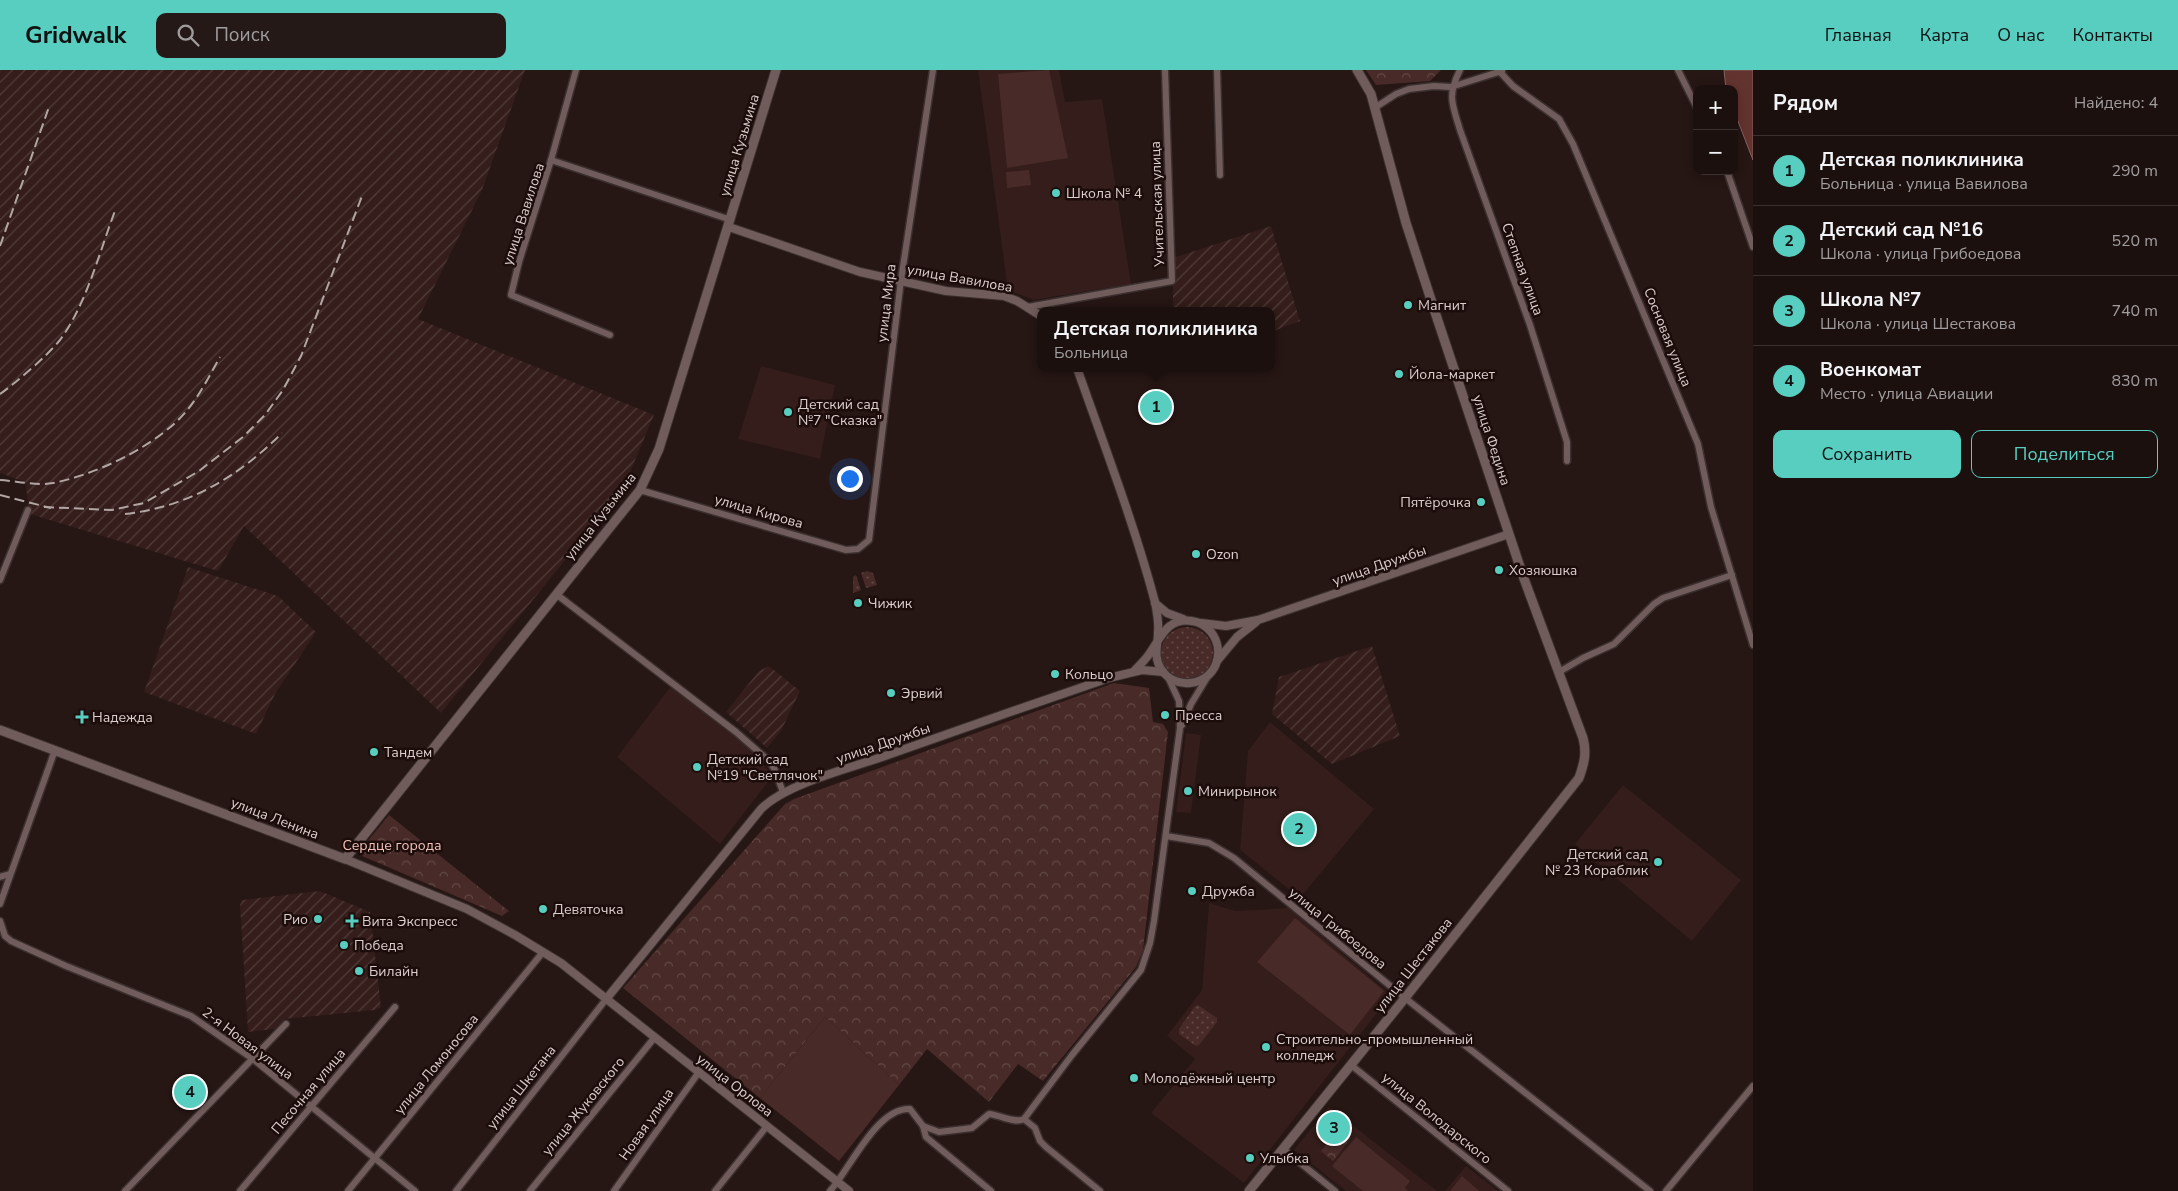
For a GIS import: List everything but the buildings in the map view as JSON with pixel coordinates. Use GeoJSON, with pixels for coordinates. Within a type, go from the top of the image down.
{"type":"FeatureCollection","features":[{"type":"Feature","properties":{"kind":"main road","name":"улица Кузьмина"},"geometry":{"type":"LineString","coordinates":[[345,859],[640,490],[660,449],[776,70]]}},
{"type":"Feature","properties":{"kind":"main road","name":"улица Федина"},"geometry":{"type":"LineString","coordinates":[[1357,70],[1367,84],[1376,107],[1406,224],[1509,534],[1586,747],[1584,764],[1579,778]]}},
{"type":"Feature","properties":{"kind":"main road","name":"улица Ленина"},"geometry":{"type":"LineString","coordinates":[[0,730],[345,859]]}},
{"type":"Feature","properties":{"kind":"main road","name":"улица Шестакова"},"geometry":{"type":"LineString","coordinates":[[1249,1191],[1579,778]]}},
{"type":"Feature","properties":{"kind":"street"},"geometry":{"type":"LineString","coordinates":[[551,160],[576,70]]}},
{"type":"Feature","properties":{"kind":"street","name":"улица Мира"},"geometry":{"type":"LineString","coordinates":[[869,540],[901,280],[933,70]]}},
{"type":"Feature","properties":{"kind":"street","name":"Учительская улица"},"geometry":{"type":"LineString","coordinates":[[1028,307],[1172,281],[1165,70]]}},
{"type":"Feature","properties":{"kind":"street"},"geometry":{"type":"LineString","coordinates":[[1217,70],[1220,176]]}},
{"type":"Feature","properties":{"kind":"street"},"geometry":{"type":"LineString","coordinates":[[1451,87],[1460,70]]}},
{"type":"Feature","properties":{"kind":"street"},"geometry":{"type":"LineString","coordinates":[[1678,70],[1693,100]]}},
{"type":"Feature","properties":{"kind":"street"},"geometry":{"type":"LineString","coordinates":[[1376,107],[1396,94],[1409,89],[1434,86],[1451,87],[1501,71]]}},
{"type":"Feature","properties":{"kind":"street","name":"Сосновая улица"},"geometry":{"type":"LineString","coordinates":[[1501,71],[1513,86],[1559,119],[1573,144],[1698,444],[1711,507],[1753,646]]}},
{"type":"Feature","properties":{"kind":"street","name":"Степная улица"},"geometry":{"type":"LineString","coordinates":[[1451,87],[1452,103],[1460,130],[1530,325],[1567,442],[1567,461]]}},
{"type":"Feature","properties":{"kind":"street","name":"улица Вавилова"},"geometry":{"type":"LineString","coordinates":[[610,335],[511,295],[519,262],[551,160],[730,223],[860,272],[946,291],[1004,296],[1037,313]]}},
{"type":"Feature","properties":{"kind":"street"},"geometry":{"type":"LineString","coordinates":[[1728,175],[1753,247]]}},
{"type":"Feature","properties":{"kind":"street"},"geometry":{"type":"LineString","coordinates":[[923,1126],[939,1132],[972,1128],[989,1114],[1008,1117],[1016,1121],[1024,1119],[1072,1055],[1141,970],[1154,921],[1180,728],[1179,701],[1156,654],[1158,625],[1155,602],[1127,512],[1078,372]]}},
{"type":"Feature","properties":{"kind":"street","name":"улица Кирова"},"geometry":{"type":"LineString","coordinates":[[640,490],[846,550],[858,549],[869,540]]}},
{"type":"Feature","properties":{"kind":"street"},"geometry":{"type":"LineString","coordinates":[[0,580],[28,510]]}},
{"type":"Feature","properties":{"kind":"street","name":"улица Дружбы"},"geometry":{"type":"LineString","coordinates":[[1258,620],[1509,534]]}},
{"type":"Feature","properties":{"kind":"street"},"geometry":{"type":"LineString","coordinates":[[1559,672],[1614,644],[1654,604],[1664,598],[1732,575]]}},
{"type":"Feature","properties":{"kind":"street"},"geometry":{"type":"LineString","coordinates":[[556,594],[736,732],[768,760],[774,768],[783,792]]}},
{"type":"Feature","properties":{"kind":"street"},"geometry":{"type":"LineString","coordinates":[[1155,602],[1166,614],[1203,625],[1213,634],[1218,648],[1217,662]]}},
{"type":"Feature","properties":{"kind":"street"},"geometry":{"type":"LineString","coordinates":[[1135,670],[1150,654],[1158,640],[1170,626],[1192,621],[1226,626],[1258,620]]}},
{"type":"Feature","properties":{"kind":"street"},"geometry":{"type":"LineString","coordinates":[[1180,728],[1191,704],[1217,662],[1237,637],[1258,620]]}},
{"type":"Feature","properties":{"kind":"street"},"geometry":{"type":"LineString","coordinates":[[1135,670],[1166,675],[1182,683],[1204,679],[1210,674]]}},
{"type":"Feature","properties":{"kind":"street","name":"улица Дружбы"},"geometry":{"type":"LineString","coordinates":[[607,998],[760,809],[771,799],[783,792],[1135,670]]}},
{"type":"Feature","properties":{"kind":"street"},"geometry":{"type":"LineString","coordinates":[[0,904],[55,750]]}},
{"type":"Feature","properties":{"kind":"street","name":"улица Грибоедова"},"geometry":{"type":"LineString","coordinates":[[1166,836],[1209,843],[1221,850],[1650,1191]]}},
{"type":"Feature","properties":{"kind":"street","name":"улица Ленина"},"geometry":{"type":"LineString","coordinates":[[345,859],[467,909],[543,952],[607,998]]}},
{"type":"Feature","properties":{"kind":"street"},"geometry":{"type":"LineString","coordinates":[[0,877],[10,874]]}},
{"type":"Feature","properties":{"kind":"street","name":"2-я Новая улица"},"geometry":{"type":"LineString","coordinates":[[0,921],[5,936],[11,941],[66,966],[191,1016],[253,1059],[414,1191]]}},
{"type":"Feature","properties":{"kind":"street","name":"улица Ломоносова"},"geometry":{"type":"LineString","coordinates":[[348,1191],[543,952]]}},
{"type":"Feature","properties":{"kind":"street","name":"улица Орлова"},"geometry":{"type":"LineString","coordinates":[[607,998],[849,1191]]}},
{"type":"Feature","properties":{"kind":"street","name":"улица Шкетана"},"geometry":{"type":"LineString","coordinates":[[456,1191],[607,998]]}},
{"type":"Feature","properties":{"kind":"street","name":"Песочная улица"},"geometry":{"type":"LineString","coordinates":[[240,1191],[394,1007]]}},
{"type":"Feature","properties":{"kind":"street"},"geometry":{"type":"LineString","coordinates":[[125,1191],[286,1024]]}},
{"type":"Feature","properties":{"kind":"street","name":"улица Жуковского"},"geometry":{"type":"LineString","coordinates":[[530,1191],[655,1037]]}},
{"type":"Feature","properties":{"kind":"street","name":"улица Володарского"},"geometry":{"type":"LineString","coordinates":[[1351,1065],[1508,1191]]}},
{"type":"Feature","properties":{"kind":"street","name":"Новая улица"},"geometry":{"type":"LineString","coordinates":[[614,1191],[699,1072]]}},
{"type":"Feature","properties":{"kind":"street"},"geometry":{"type":"LineString","coordinates":[[1666,1191],[1753,1086]]}},
{"type":"Feature","properties":{"kind":"street"},"geometry":{"type":"LineString","coordinates":[[830,1191],[865,1142],[894,1112],[903,1108],[910,1109],[923,1126],[926,1137],[990,1191]]}},
{"type":"Feature","properties":{"kind":"street"},"geometry":{"type":"LineString","coordinates":[[1024,1119],[1035,1128],[1040,1141],[1046,1147],[1100,1191]]}},
{"type":"Feature","properties":{"kind":"street"},"geometry":{"type":"LineString","coordinates":[[715,1191],[767,1126]]}},
{"type":"Feature","properties":{"kind":"street"},"geometry":{"type":"LineString","coordinates":[[1283,1149],[1335,1191]]}},
{"type":"Feature","properties":{"kind":"shaded area"},"geometry":{"type":"Polygon","coordinates":[[[0,70],[525,70],[482,190],[418,319],[654,415],[623,489],[441,713],[244,526],[218,571],[30,514],[25,482],[0,473],[0,70]]]}},
{"type":"Feature","properties":{"kind":"shaded area","name":"Школа № 4"},"geometry":{"type":"Polygon","coordinates":[[[978,70],[1059,70],[1065,102],[1102,99],[1131,284],[1034,300],[1008,290],[978,70]]]}},
{"type":"Feature","properties":{"kind":"shaded area"},"geometry":{"type":"Polygon","coordinates":[[[1724,70],[1753,70],[1753,160],[1738,121],[1738,85],[1726,85],[1724,70]]]}},
{"type":"Feature","properties":{"kind":"shaded area"},"geometry":{"type":"Polygon","coordinates":[[[1271,226],[1300,321],[1275,330],[1275,307],[1173,307],[1173,258],[1271,226]]]}},
{"type":"Feature","properties":{"kind":"shaded area","name":"Детский сад №7 \"Сказка\""},"geometry":{"type":"Polygon","coordinates":[[[761,366],[835,385],[820,459],[738,439],[761,366]]]}},
{"type":"Feature","properties":{"kind":"shaded area"},"geometry":{"type":"Polygon","coordinates":[[[188,567],[278,596],[316,632],[275,694],[256,734],[144,692],[188,567]]]}},
{"type":"Feature","properties":{"kind":"shaded area"},"geometry":{"type":"Polygon","coordinates":[[[1372,646],[1400,736],[1332,764],[1272,714],[1279,677],[1372,646]]]}},
{"type":"Feature","properties":{"kind":"shaded area"},"geometry":{"type":"Polygon","coordinates":[[[769,666],[800,691],[781,731],[767,748],[726,712],[759,671],[769,666]]]}},
{"type":"Feature","properties":{"kind":"shaded area","name":"Детский сад №19 \"Светлячок\""},"geometry":{"type":"Polygon","coordinates":[[[671,686],[753,750],[772,777],[720,844],[617,757],[671,686]]]}},
{"type":"Feature","properties":{"kind":"shaded area"},"geometry":{"type":"Polygon","coordinates":[[[1270,722],[1374,809],[1300,898],[1240,850],[1248,751],[1270,722]]]}},
{"type":"Feature","properties":{"kind":"shaded area"},"geometry":{"type":"Polygon","coordinates":[[[1186,733],[1201,735],[1191,813],[1176,812],[1186,733]]]}},
{"type":"Feature","properties":{"kind":"shaded area","name":"Детский сад № 23 Кораблик"},"geometry":{"type":"Polygon","coordinates":[[[1623,785],[1741,880],[1692,941],[1575,844],[1623,785]]]}},
{"type":"Feature","properties":{"kind":"shaded area"},"geometry":{"type":"Polygon","coordinates":[[[320,891],[370,912],[381,1007],[375,1010],[285,1019],[275,1029],[248,1032],[240,905],[242,900],[320,891]]]}},
{"type":"Feature","properties":{"kind":"shaded area","name":"Строительно-промышленный колледж"},"geometry":{"type":"Polygon","coordinates":[[[1209,903],[1235,911],[1288,908],[1391,995],[1244,1183],[1151,1113],[1195,1059],[1167,1036],[1202,990],[1209,903]]]}},
{"type":"Feature","properties":{"kind":"shaded area"},"geometry":{"type":"Polygon","coordinates":[[[1329,1107],[1437,1191],[1346,1191],[1294,1150],[1329,1107]]]}},
{"type":"Feature","properties":{"kind":"shaded area"},"geometry":{"type":"Polygon","coordinates":[[[1466,1166],[1498,1191],[1445,1191],[1466,1166]]]}},
{"type":"Feature","properties":{"kind":"green space"},"geometry":{"type":"Polygon","coordinates":[[[1049,70],[1068,158],[1007,168],[998,74],[1049,70]]]}},
{"type":"Feature","properties":{"kind":"green space"},"geometry":{"type":"Polygon","coordinates":[[[1366,70],[1441,70],[1430,81],[1376,85],[1366,70]]]}},
{"type":"Feature","properties":{"kind":"green space"},"geometry":{"type":"Polygon","coordinates":[[[1029,170],[1031,185],[1007,188],[1006,172],[1029,170]]]}},
{"type":"Feature","properties":{"kind":"green space"},"geometry":{"type":"Polygon","coordinates":[[[867,571],[873,573],[877,585],[866,588],[861,573],[867,571]]]}},
{"type":"Feature","properties":{"kind":"green space"},"geometry":{"type":"Polygon","coordinates":[[[856,575],[861,590],[853,593],[853,577],[856,575]]]}},
{"type":"Feature","properties":{"kind":"green space"},"geometry":{"type":"Polygon","coordinates":[[[1182,627],[1192,627],[1206,634],[1213,648],[1213,658],[1206,672],[1192,679],[1182,679],[1172,675],[1165,668],[1161,658],[1161,648],[1165,638],[1172,631],[1182,627]]]}},
{"type":"Feature","properties":{"kind":"green space"},"geometry":{"type":"Polygon","coordinates":[[[1114,683],[1149,688],[1153,722],[1163,724],[1168,732],[1143,950],[1136,967],[1043,1081],[1018,1064],[989,1102],[927,1049],[899,1085],[825,1017],[760,1098],[623,988],[785,804],[794,799],[1114,683]]]}},
{"type":"Feature","properties":{"kind":"green space","name":"Сердце города"},"geometry":{"type":"Polygon","coordinates":[[[389,815],[509,911],[502,916],[360,855],[362,848],[389,815]]]}},
{"type":"Feature","properties":{"kind":"green space"},"geometry":{"type":"Polygon","coordinates":[[[1295,918],[1384,991],[1350,1035],[1257,962],[1295,918]]]}},
{"type":"Feature","properties":{"kind":"green space"},"geometry":{"type":"Polygon","coordinates":[[[1198,1005],[1217,1018],[1217,1022],[1199,1045],[1196,1046],[1179,1034],[1179,1029],[1195,1006],[1198,1005]]]}},
{"type":"Feature","properties":{"kind":"green space"},"geometry":{"type":"Polygon","coordinates":[[[825,1017],[899,1085],[839,1161],[760,1098],[825,1017]]]}},
{"type":"Feature","properties":{"kind":"green space"},"geometry":{"type":"Polygon","coordinates":[[[1338,1129],[1351,1138],[1333,1161],[1321,1151],[1338,1129]]]}},
{"type":"Feature","properties":{"kind":"green space"},"geometry":{"type":"Polygon","coordinates":[[[1356,1137],[1410,1181],[1405,1188],[1408,1191],[1363,1191],[1332,1166],[1356,1137]]]}},
{"type":"Feature","properties":{"kind":"green space"},"geometry":{"type":"Polygon","coordinates":[[[1462,1176],[1477,1189],[1479,1191],[1450,1191],[1462,1176]]]}},
{"type":"Feature","properties":{"kind":"railway"},"geometry":{"type":"LineString","coordinates":[[0,246],[49,107]]}},
{"type":"Feature","properties":{"kind":"railway"},"geometry":{"type":"LineString","coordinates":[[44,507],[112,510],[144,503],[199,471],[243,437],[265,415],[283,390],[301,356],[362,196]]}},
{"type":"Feature","properties":{"kind":"railway"},"geometry":{"type":"LineString","coordinates":[[0,394],[48,354],[69,326],[92,277],[115,211]]}},
{"type":"Feature","properties":{"kind":"railway"},"geometry":{"type":"LineString","coordinates":[[0,480],[47,484],[85,474],[118,461],[149,443],[182,416],[200,392],[220,357]]}},
{"type":"Feature","properties":{"kind":"railway"},"geometry":{"type":"LineString","coordinates":[[125,514],[170,505],[211,487],[248,463],[282,433]]}},
{"type":"Feature","properties":{"kind":"railway"},"geometry":{"type":"LineString","coordinates":[[0,495],[51,508]]}},
{"type":"Feature","properties":{"kind":"place","name":"Школа № 4"},"geometry":{"type":"Point","coordinates":[1056,193]}},
{"type":"Feature","properties":{"kind":"place","name":"Магнит"},"geometry":{"type":"Point","coordinates":[1408,305]}},
{"type":"Feature","properties":{"kind":"place","name":"Йола-маркет"},"geometry":{"type":"Point","coordinates":[1399,374]}},
{"type":"Feature","properties":{"kind":"place","name":"Детская поликлиника"},"geometry":{"type":"Point","coordinates":[1156,407]}},
{"type":"Feature","properties":{"kind":"place","name":"Детский сад №7 \"Сказка\""},"geometry":{"type":"Point","coordinates":[788,412]}},
{"type":"Feature","properties":{"kind":"place","name":"Пятёрочка"},"geometry":{"type":"Point","coordinates":[1481,502]}},
{"type":"Feature","properties":{"kind":"place","name":"Ozon"},"geometry":{"type":"Point","coordinates":[1196,554]}},
{"type":"Feature","properties":{"kind":"place","name":"Хозяюшка"},"geometry":{"type":"Point","coordinates":[1499,570]}},
{"type":"Feature","properties":{"kind":"place","name":"Чижик"},"geometry":{"type":"Point","coordinates":[858,603]}},
{"type":"Feature","properties":{"kind":"place","name":"Кольцо"},"geometry":{"type":"Point","coordinates":[1055,674]}},
{"type":"Feature","properties":{"kind":"place","name":"Эрвий"},"geometry":{"type":"Point","coordinates":[891,693]}},
{"type":"Feature","properties":{"kind":"place","name":"Пресса"},"geometry":{"type":"Point","coordinates":[1165,715]}},
{"type":"Feature","properties":{"kind":"place","name":"Надежда"},"geometry":{"type":"Point","coordinates":[82,717]}},
{"type":"Feature","properties":{"kind":"place","name":"Тандем"},"geometry":{"type":"Point","coordinates":[374,752]}},
{"type":"Feature","properties":{"kind":"place","name":"Детский сад №19 \"Светлячок\""},"geometry":{"type":"Point","coordinates":[697,767]}},
{"type":"Feature","properties":{"kind":"place","name":"Минирынок"},"geometry":{"type":"Point","coordinates":[1188,791]}},
{"type":"Feature","properties":{"kind":"place","name":"Детский сад №16"},"geometry":{"type":"Point","coordinates":[1299,829]}},
{"type":"Feature","properties":{"kind":"place","name":"Детский сад № 23 Кораблик"},"geometry":{"type":"Point","coordinates":[1658,862]}},
{"type":"Feature","properties":{"kind":"place","name":"Дружба"},"geometry":{"type":"Point","coordinates":[1192,891]}},
{"type":"Feature","properties":{"kind":"place","name":"Девяточка"},"geometry":{"type":"Point","coordinates":[543,909]}},
{"type":"Feature","properties":{"kind":"place","name":"Рио"},"geometry":{"type":"Point","coordinates":[318,919]}},
{"type":"Feature","properties":{"kind":"place","name":"Вита Экспресс"},"geometry":{"type":"Point","coordinates":[352,921]}},
{"type":"Feature","properties":{"kind":"place","name":"Победа"},"geometry":{"type":"Point","coordinates":[344,945]}},
{"type":"Feature","properties":{"kind":"place","name":"Билайн"},"geometry":{"type":"Point","coordinates":[359,971]}},
{"type":"Feature","properties":{"kind":"place","name":"Строительно-промышленный колледж"},"geometry":{"type":"Point","coordinates":[1266,1047]}},
{"type":"Feature","properties":{"kind":"place","name":"Молодёжный центр"},"geometry":{"type":"Point","coordinates":[1134,1078]}},
{"type":"Feature","properties":{"kind":"place","name":"Военкомат"},"geometry":{"type":"Point","coordinates":[190,1092]}},
{"type":"Feature","properties":{"kind":"place","name":"Школа №7"},"geometry":{"type":"Point","coordinates":[1334,1128]}},
{"type":"Feature","properties":{"kind":"place","name":"Улыбка"},"geometry":{"type":"Point","coordinates":[1250,1158]}}]}
